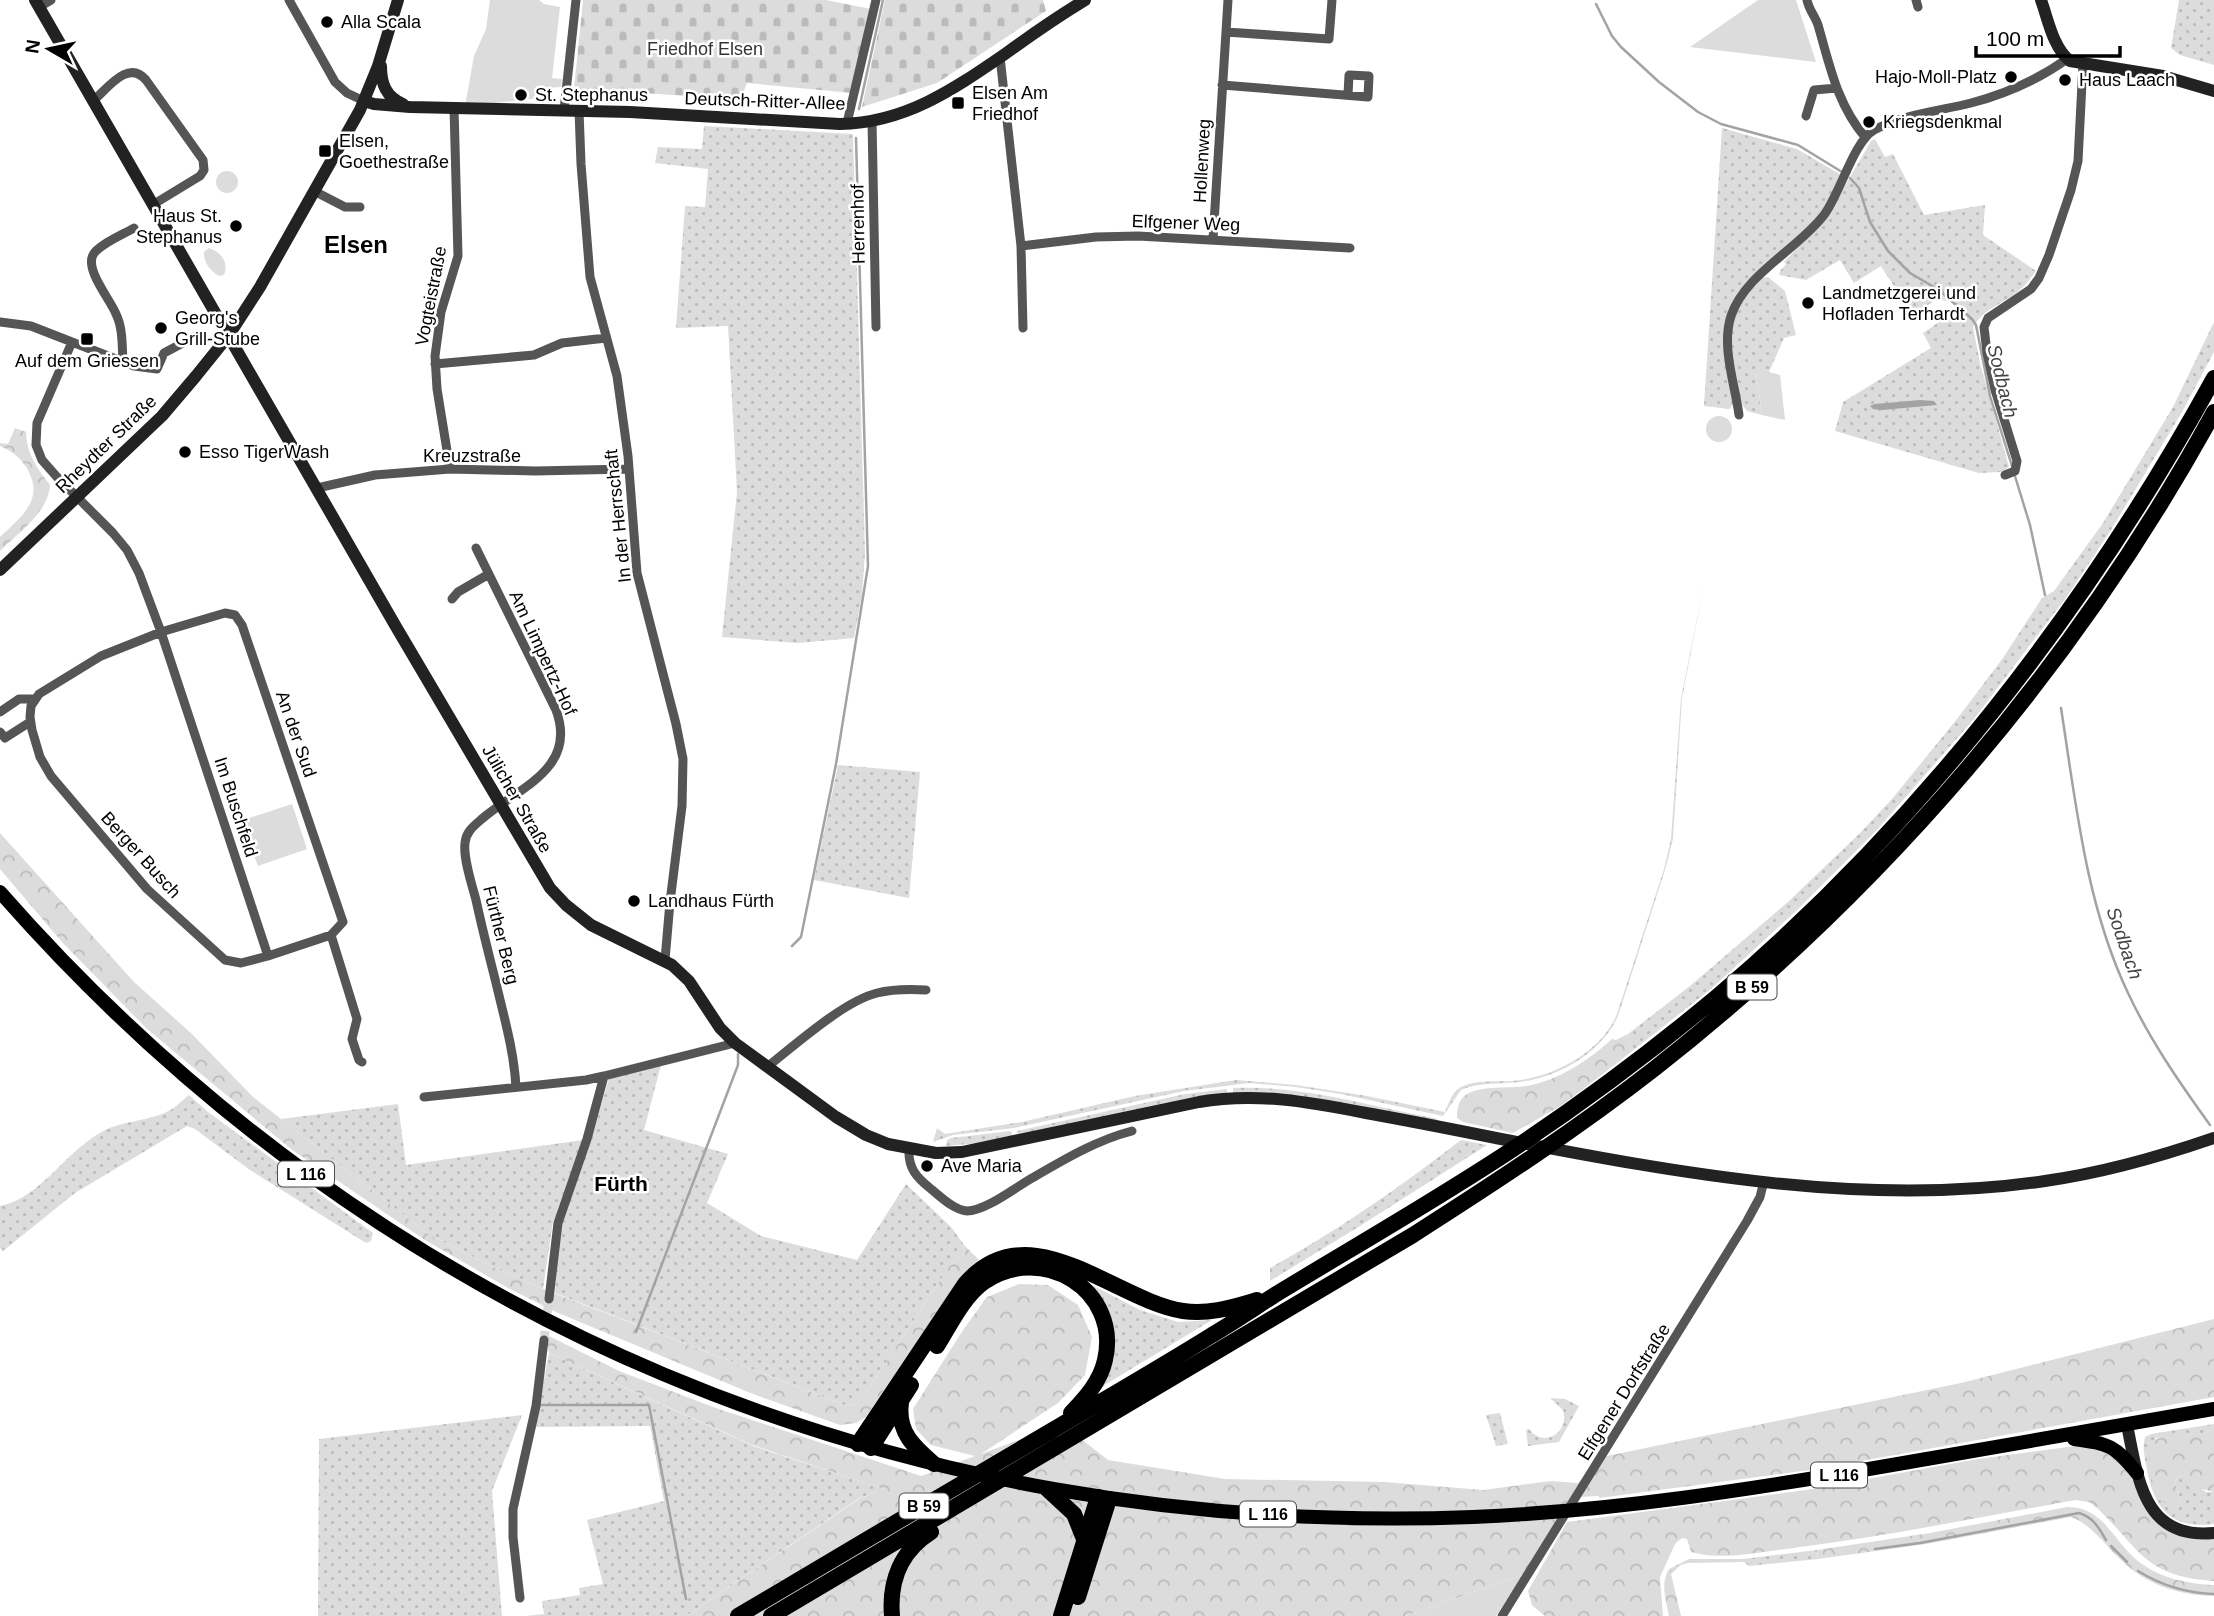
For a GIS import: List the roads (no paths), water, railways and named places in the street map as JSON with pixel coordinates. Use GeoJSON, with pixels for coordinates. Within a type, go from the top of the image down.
{"type":"FeatureCollection","features":[{"type":"Feature","properties":{"kind":"highway","name":"B 59"},"geometry":{"type":"LineString","coordinates":[[738,1616],[1210,1337],[1276,1294],[1456,1186],[1599,1090],[1720,994],[1820,901],[1935,780],[2031,663],[2120,536],[2214,379]]}},
{"type":"Feature","properties":{"kind":"highway","name":"B 59"},"geometry":{"type":"LineString","coordinates":[[771,1616],[1384,1253],[1509,1174],[1655,1068],[1752,988],[1880,864],[1946,793],[2015,710],[2113,576],[2160,504],[2214,412]]}},
{"type":"Feature","properties":{"kind":"highway"},"geometry":{"type":"LineString","coordinates":[[865,1446],[965,1284],[980,1270],[1003,1259],[1033,1255],[1060,1261],[1149,1302],[1189,1312],[1213,1312],[1276,1294]]}},
{"type":"Feature","properties":{"kind":"highway"},"geometry":{"type":"LineString","coordinates":[[865,1446],[901,1399],[968,1298],[989,1279],[1009,1269],[1023,1266],[1062,1274],[1087,1291],[1102,1316],[1107,1335],[1106,1358],[1098,1379],[1062,1424]]}},
{"type":"Feature","properties":{"kind":"highway"},"geometry":{"type":"LineString","coordinates":[[901,1399],[900,1413],[905,1434],[934,1464]]}},
{"type":"Feature","properties":{"kind":"highway"},"geometry":{"type":"LineString","coordinates":[[892,1616],[893,1584],[909,1549],[965,1510],[987,1489]]}},
{"type":"Feature","properties":{"kind":"highway"},"geometry":{"type":"LineString","coordinates":[[1047,1489],[1074,1514],[1084,1539]]}},
{"type":"Feature","properties":{"kind":"highway"},"geometry":{"type":"LineString","coordinates":[[1061,1616],[1084,1539],[1103,1498]]}},
{"type":"Feature","properties":{"kind":"highway"},"geometry":{"type":"LineString","coordinates":[[1072,1616],[1103,1498]]}},
{"type":"Feature","properties":{"kind":"main road","name":"L 116"},"geometry":{"type":"LineString","coordinates":[[0,892],[89,988],[185,1078],[279,1154],[395,1234],[496,1294],[605,1348],[745,1406],[865,1446],[934,1464],[1047,1489],[1208,1510],[1343,1517],[1435,1518],[1617,1506],[1765,1486],[2214,1409]]}},
{"type":"Feature","properties":{"kind":"main road"},"geometry":{"type":"LineString","coordinates":[[2059,1437],[2110,1446],[2119,1451],[2137,1473]]}},
{"type":"Feature","properties":{"kind":"street"},"geometry":{"type":"LineString","coordinates":[[37,4],[51,0]]}},
{"type":"Feature","properties":{"kind":"street"},"geometry":{"type":"LineString","coordinates":[[289,0],[335,82],[347,93],[364,101]]}},
{"type":"Feature","properties":{"kind":"street","name":"Rheydter Straße"},"geometry":{"type":"LineString","coordinates":[[0,570],[162,415],[229,335],[260,287],[364,101],[383,53],[398,0]]}},
{"type":"Feature","properties":{"kind":"street"},"geometry":{"type":"LineString","coordinates":[[564,110],[576,0]]}},
{"type":"Feature","properties":{"kind":"street"},"geometry":{"type":"LineString","coordinates":[[847,123],[876,0]]}},
{"type":"Feature","properties":{"kind":"street","name":"Deutsch-Ritter-Allee"},"geometry":{"type":"LineString","coordinates":[[364,101],[410,107],[579,110],[847,123],[872,121],[904,113],[939,98],[1085,0]]}},
{"type":"Feature","properties":{"kind":"street","name":"Hollenweg"},"geometry":{"type":"LineString","coordinates":[[1213,239],[1227,0]]}},
{"type":"Feature","properties":{"kind":"street"},"geometry":{"type":"LineString","coordinates":[[1226,32],[1329,39],[1332,0]]}},
{"type":"Feature","properties":{"kind":"street"},"geometry":{"type":"LineString","coordinates":[[1807,0],[1848,115],[1865,137]]}},
{"type":"Feature","properties":{"kind":"street"},"geometry":{"type":"LineString","coordinates":[[2040,0],[2059,47],[2067,58],[2084,64],[2164,76],[2214,91]]}},
{"type":"Feature","properties":{"kind":"street","name":"Jülicher Straße"},"geometry":{"type":"LineString","coordinates":[[37,4],[543,878],[566,905],[600,930],[665,960],[684,975],[720,1028],[735,1042],[851,1127],[880,1141],[911,1149],[940,1153],[962,1152],[1188,1104],[1238,1097],[1270,1098],[1310,1102],[1594,1156],[1764,1181],[1897,1189],[2017,1184],[2058,1179],[2108,1169],[2214,1138]]}},
{"type":"Feature","properties":{"kind":"street"},"geometry":{"type":"LineString","coordinates":[[383,53],[381,75],[386,91],[394,100],[410,107]]}},
{"type":"Feature","properties":{"kind":"street"},"geometry":{"type":"LineString","coordinates":[[1000,57],[1021,246],[1023,328]]}},
{"type":"Feature","properties":{"kind":"street"},"geometry":{"type":"LineString","coordinates":[[1739,415],[1728,343],[1734,308],[1749,285],[1823,217],[1865,137],[1895,121],[1984,99],[2038,77],[2067,58]]}},
{"type":"Feature","properties":{"kind":"street"},"geometry":{"type":"LineString","coordinates":[[2011,473],[2017,468],[2017,461],[1995,390],[1984,327],[1989,318],[2031,289],[2046,262],[2076,168],[2084,64]]}},
{"type":"Feature","properties":{"kind":"street"},"geometry":{"type":"LineString","coordinates":[[93,101],[125,73],[138,72],[204,160],[202,174],[153,204]]}},
{"type":"Feature","properties":{"kind":"street"},"geometry":{"type":"LineString","coordinates":[[1222,85],[1348,95]]}},
{"type":"Feature","properties":{"kind":"street"},"geometry":{"type":"LineString","coordinates":[[1806,116],[1814,90],[1837,88]]}},
{"type":"Feature","properties":{"kind":"street","name":"Vogteistraße"},"geometry":{"type":"LineString","coordinates":[[450,470],[435,364],[438,322],[458,256],[454,108]]}},
{"type":"Feature","properties":{"kind":"street","name":"In der Herrschaft"},"geometry":{"type":"LineString","coordinates":[[579,110],[590,277],[617,376],[639,580],[683,759],[682,806],[665,960]]}},
{"type":"Feature","properties":{"kind":"street","name":"Herrenhof"},"geometry":{"type":"LineString","coordinates":[[872,121],[876,327]]}},
{"type":"Feature","properties":{"kind":"street"},"geometry":{"type":"LineString","coordinates":[[314,191],[345,206],[360,207]]}},
{"type":"Feature","properties":{"kind":"street"},"geometry":{"type":"LineString","coordinates":[[123,362],[118,318],[93,272],[91,262],[99,249],[134,228]]}},
{"type":"Feature","properties":{"kind":"street","name":"Elfgener Weg"},"geometry":{"type":"LineString","coordinates":[[1021,246],[1119,236],[1350,248]]}},
{"type":"Feature","properties":{"kind":"street"},"geometry":{"type":"LineString","coordinates":[[0,322],[31,326],[123,362],[157,369],[164,353],[194,337]]}},
{"type":"Feature","properties":{"kind":"street","name":"Vogteistraße"},"geometry":{"type":"LineString","coordinates":[[435,364],[534,355],[562,343],[607,338]]}},
{"type":"Feature","properties":{"kind":"street","name":"Im Buschfeld"},"geometry":{"type":"LineString","coordinates":[[72,342],[39,418],[35,432],[37,449],[40,456],[77,497],[104,523],[131,558],[145,587],[268,956]]}},
{"type":"Feature","properties":{"kind":"street","name":"Kreuzstraße"},"geometry":{"type":"LineString","coordinates":[[317,488],[374,475],[450,470],[629,469]]}},
{"type":"Feature","properties":{"kind":"street","name":"Am Limpertz-Hof"},"geometry":{"type":"LineString","coordinates":[[476,548],[556,710],[561,732],[557,752],[546,772],[500,803]]}},
{"type":"Feature","properties":{"kind":"street"},"geometry":{"type":"LineString","coordinates":[[452,599],[458,592],[489,574]]}},
{"type":"Feature","properties":{"kind":"street","name":"An der Sud"},"geometry":{"type":"LineString","coordinates":[[161,632],[225,612],[238,618],[281,736],[343,922],[331,935]]}},
{"type":"Feature","properties":{"kind":"street"},"geometry":{"type":"LineString","coordinates":[[0,712],[19,699],[35,699],[60,680],[101,656],[161,632]]}},
{"type":"Feature","properties":{"kind":"street","name":"Berger Busch"},"geometry":{"type":"LineString","coordinates":[[35,699],[30,711],[30,722],[47,771],[147,889],[228,961],[244,963],[268,956]]}},
{"type":"Feature","properties":{"kind":"street"},"geometry":{"type":"LineString","coordinates":[[0,732],[5,738],[30,722]]}},
{"type":"Feature","properties":{"kind":"street","name":"Fürther Berg"},"geometry":{"type":"LineString","coordinates":[[500,803],[470,830],[465,847],[509,1038],[516,1087]]}},
{"type":"Feature","properties":{"kind":"street"},"geometry":{"type":"LineString","coordinates":[[268,956],[331,935],[357,1019],[352,1039],[362,1062]]}},
{"type":"Feature","properties":{"kind":"street"},"geometry":{"type":"LineString","coordinates":[[768,1067],[808,1035],[864,997],[893,990],[926,990]]}},
{"type":"Feature","properties":{"kind":"street"},"geometry":{"type":"LineString","coordinates":[[424,1097],[604,1076],[735,1042]]}},
{"type":"Feature","properties":{"kind":"street"},"geometry":{"type":"LineString","coordinates":[[549,1299],[558,1223],[587,1139],[604,1076]]}},
{"type":"Feature","properties":{"kind":"street"},"geometry":{"type":"LineString","coordinates":[[911,1149],[910,1165],[916,1176],[955,1207],[970,1210],[987,1205],[1034,1176],[1100,1142],[1132,1131]]}},
{"type":"Feature","properties":{"kind":"street","name":"Elfgener Dorfstraße"},"geometry":{"type":"LineString","coordinates":[[1502,1616],[1747,1221],[1760,1197],[1764,1181]]}},
{"type":"Feature","properties":{"kind":"street"},"geometry":{"type":"LineString","coordinates":[[520,1598],[513,1537],[513,1509],[536,1406],[544,1340]]}},
{"type":"Feature","properties":{"kind":"street"},"geometry":{"type":"LineString","coordinates":[[2127,1425],[2137,1473],[2154,1513],[2173,1528],[2190,1534],[2214,1533]]}},
{"type":"Feature","properties":{"kind":"waterway"},"geometry":{"type":"LineString","coordinates":[[859,109],[883,0]]}},
{"type":"Feature","properties":{"kind":"waterway","name":"Sodbach"},"geometry":{"type":"LineString","coordinates":[[1596,4],[1612,36],[1621,47],[1659,82],[1698,112],[1721,124],[1798,145],[1842,172]]}},
{"type":"Feature","properties":{"kind":"waterway"},"geometry":{"type":"LineString","coordinates":[[792,946],[801,937],[836,764],[868,566],[856,138]]}},
{"type":"Feature","properties":{"kind":"waterway","name":"Sodbach"},"geometry":{"type":"LineString","coordinates":[[1850,178],[1859,188],[1870,222],[1888,251],[1910,273],[1939,290],[1976,325],[1990,396],[2012,466]]}},
{"type":"Feature","properties":{"kind":"waterway","name":"Sodbach"},"geometry":{"type":"LineString","coordinates":[[2014,473],[2030,525],[2045,595]]}},
{"type":"Feature","properties":{"kind":"waterway","name":"Sodbach"},"geometry":{"type":"LineString","coordinates":[[2061,708],[2084,853],[2102,925],[2114,959],[2146,1027],[2176,1077],[2210,1125]]}},
{"type":"Feature","properties":{"kind":"waterway"},"geometry":{"type":"LineString","coordinates":[[636,1332],[738,1065],[738,1054]]}},
{"type":"Feature","properties":{"kind":"waterway"},"geometry":{"type":"LineString","coordinates":[[540,1405],[649,1405],[686,1599]]}},
{"type":"Feature","properties":{"kind":"waterway"},"geometry":{"type":"LineString","coordinates":[[1875,1549],[2079,1513],[2092,1520],[2106,1540]]}},
{"type":"Feature","properties":{"kind":"waterway"},"geometry":{"type":"LineString","coordinates":[[2111,1546],[2127,1562]]}},
{"type":"Feature","properties":{"kind":"waterway"},"geometry":{"type":"LineString","coordinates":[[2138,1571],[2174,1588],[2214,1594]]}},
{"type":"Feature","properties":{"kind":"tunnel"},"geometry":{"type":"LineString","coordinates":[[544,1340],[549,1299]]}},
{"type":"Feature","properties":{"kind":"place","name":"Alla Scala"},"geometry":{"type":"Point","coordinates":[327,22]}},
{"type":"Feature","properties":{"kind":"place","name":"Hajo-Moll-Platz"},"geometry":{"type":"Point","coordinates":[2011,77]}},
{"type":"Feature","properties":{"kind":"place","name":"Haus Laach"},"geometry":{"type":"Point","coordinates":[2065,80]}},
{"type":"Feature","properties":{"kind":"place","name":"St. Stephanus"},"geometry":{"type":"Point","coordinates":[521,95]}},
{"type":"Feature","properties":{"kind":"place","name":"Elsen Am Friedhof"},"geometry":{"type":"Point","coordinates":[958,103]}},
{"type":"Feature","properties":{"kind":"place","name":"Kriegsdenkmal"},"geometry":{"type":"Point","coordinates":[1869,122]}},
{"type":"Feature","properties":{"kind":"place","name":"Elsen, Goethestraße"},"geometry":{"type":"Point","coordinates":[325,151]}},
{"type":"Feature","properties":{"kind":"place","name":"Haus St. Stephanus"},"geometry":{"type":"Point","coordinates":[236,226]}},
{"type":"Feature","properties":{"kind":"place","name":"Landmetzgerei und Hofladen Terhardt"},"geometry":{"type":"Point","coordinates":[1808,303]}},
{"type":"Feature","properties":{"kind":"place","name":"Georg's Grill-Stube"},"geometry":{"type":"Point","coordinates":[161,328]}},
{"type":"Feature","properties":{"kind":"place","name":"Auf dem Griessen"},"geometry":{"type":"Point","coordinates":[87,339]}},
{"type":"Feature","properties":{"kind":"place","name":"Esso TigerWash"},"geometry":{"type":"Point","coordinates":[185,452]}},
{"type":"Feature","properties":{"kind":"place","name":"Landhaus Fürth"},"geometry":{"type":"Point","coordinates":[634,901]}},
{"type":"Feature","properties":{"kind":"place","name":"Ave Maria"},"geometry":{"type":"Point","coordinates":[927,1166]}},
{"type":"Feature","properties":{"kind":"district","name":"Elsen"},"geometry":{"type":"Point","coordinates":[356,245]}},
{"type":"Feature","properties":{"kind":"district","name":"Fürth"},"geometry":{"type":"Point","coordinates":[621,1184]}},
{"type":"Feature","properties":{"kind":"park label","name":"Friedhof Elsen"},"geometry":{"type":"Point","coordinates":[705,49]}}]}
